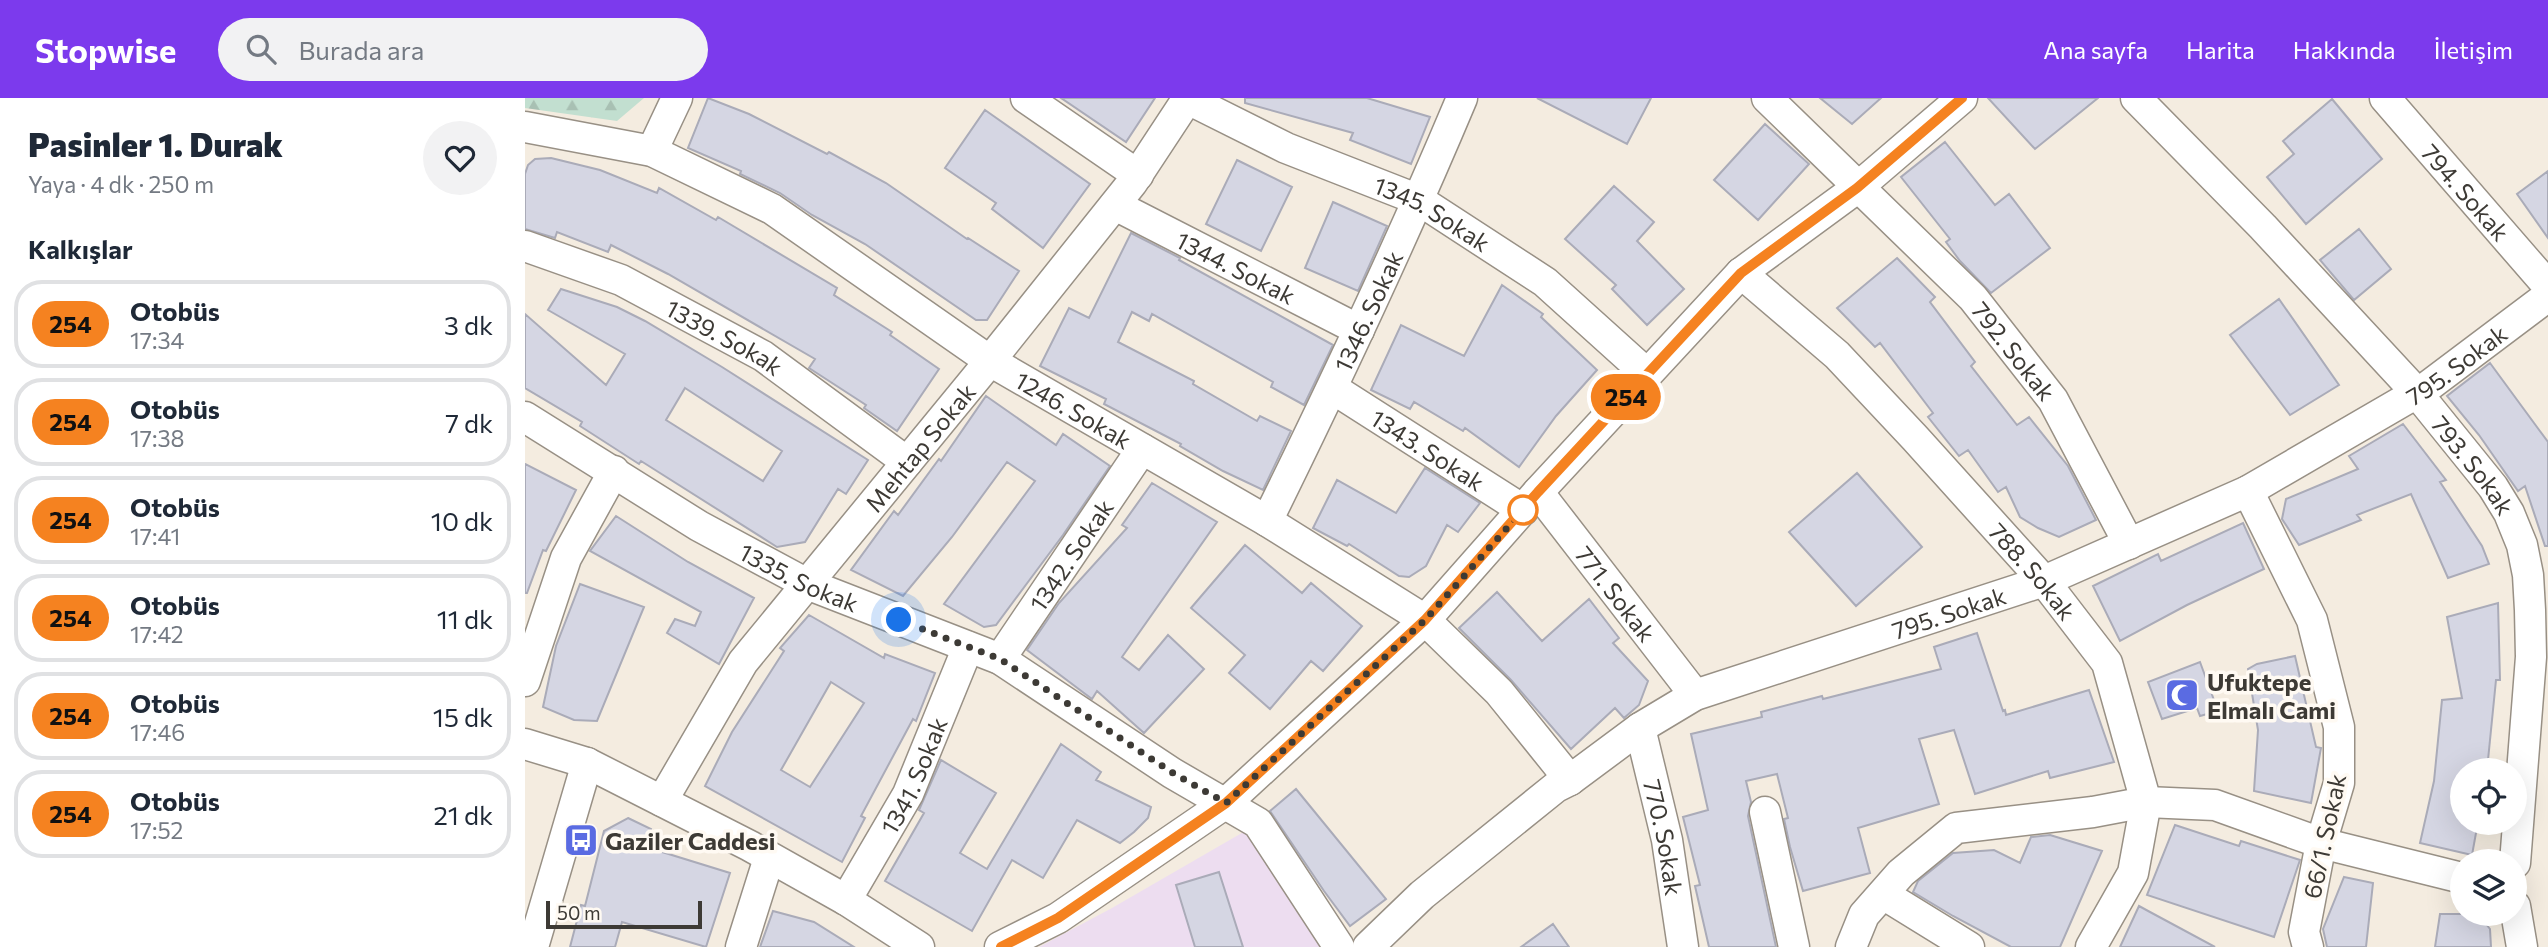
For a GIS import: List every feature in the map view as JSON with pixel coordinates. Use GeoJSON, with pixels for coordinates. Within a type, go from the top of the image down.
{"type":"FeatureCollection","features":[{"type":"Feature","properties":{"kind":"street"},"geometry":{"type":"LineString","coordinates":[[652,151],[677,98]]}},
{"type":"Feature","properties":{"kind":"street"},"geometry":{"type":"LineString","coordinates":[[1025,98],[1138,175]]}},
{"type":"Feature","properties":{"kind":"street","name":"1346. Sokak"},"geometry":{"type":"LineString","coordinates":[[1267,521],[1419,200],[1462,98]]}},
{"type":"Feature","properties":{"kind":"street","name":"792. Sokak"},"geometry":{"type":"LineString","coordinates":[[1767,98],[1973,298],[2053,400],[2129,544]]}},
{"type":"Feature","properties":{"kind":"street"},"geometry":{"type":"LineString","coordinates":[[1000,947],[1058,918],[1226,803],[1425,620],[1530,501],[1741,273],[1857,188],[1962,98]]}},
{"type":"Feature","properties":{"kind":"street","name":"793. Sokak"},"geometry":{"type":"LineString","coordinates":[[2136,98],[2263,227],[2417,393],[2493,487],[2509,513],[2522,545],[2539,658],[2517,849]]}},
{"type":"Feature","properties":{"kind":"street","name":"794. Sokak"},"geometry":{"type":"LineString","coordinates":[[2385,98],[2548,286]]}},
{"type":"Feature","properties":{"kind":"street","name":"Mehtap Sokak"},"geometry":{"type":"LineString","coordinates":[[662,801],[743,662],[1115,205],[1188,99]]}},
{"type":"Feature","properties":{"kind":"street","name":"1345. Sokak"},"geometry":{"type":"LineString","coordinates":[[1188,99],[1286,148],[1419,200],[1545,282],[1647,374]]}},
{"type":"Feature","properties":{"kind":"street","name":"1246. Sokak"},"geometry":{"type":"LineString","coordinates":[[525,127],[652,151],[772,209],[990,361],[1267,521],[1425,620],[1499,692],[1570,780]]}},
{"type":"Feature","properties":{"kind":"street","name":"1344. Sokak"},"geometry":{"type":"LineString","coordinates":[[1115,205],[1359,330]]}},
{"type":"Feature","properties":{"kind":"street","name":"1339. Sokak"},"geometry":{"type":"LineString","coordinates":[[525,246],[621,280],[763,356],[907,462]]}},
{"type":"Feature","properties":{"kind":"street","name":"788. Sokak"},"geometry":{"type":"LineString","coordinates":[[1741,273],[1837,355],[2044,581],[2107,663],[2146,803],[2133,873],[2091,947]]}},
{"type":"Feature","properties":{"kind":"street","name":"795. Sokak"},"geometry":{"type":"LineString","coordinates":[[1368,947],[1422,895],[1556,787],[1570,780],[1640,728],[1695,695],[2044,581],[2248,491],[2417,393],[2548,296]]}},
{"type":"Feature","properties":{"kind":"street","name":"1343. Sokak"},"geometry":{"type":"LineString","coordinates":[[1332,388],[1530,501]]}},
{"type":"Feature","properties":{"kind":"street","name":"1335. Sokak"},"geometry":{"type":"LineString","coordinates":[[525,416],[699,526],[807,584],[1000,659],[1173,773],[1258,823],[1339,947]]}},
{"type":"Feature","properties":{"kind":"street","name":"1342. Sokak"},"geometry":{"type":"LineString","coordinates":[[1000,659],[1142,449]]}},
{"type":"Feature","properties":{"kind":"street"},"geometry":{"type":"LineString","coordinates":[[525,681],[566,558],[614,471]]}},
{"type":"Feature","properties":{"kind":"street","name":"66/1. Sokak"},"geometry":{"type":"LineString","coordinates":[[2248,491],[2312,620],[2339,727],[2339,783],[2321,842],[2305,932],[2308,947]]}},
{"type":"Feature","properties":{"kind":"street","name":"771. Sokak"},"geometry":{"type":"LineString","coordinates":[[1530,501],[1695,695]]}},
{"type":"Feature","properties":{"kind":"street","name":"1341. Sokak"},"geometry":{"type":"LineString","coordinates":[[846,900],[908,794],[968,647]]}},
{"type":"Feature","properties":{"kind":"street","name":"770. Sokak"},"geometry":{"type":"LineString","coordinates":[[1640,728],[1667,841],[1683,947]]}},
{"type":"Feature","properties":{"kind":"street"},"geometry":{"type":"LineString","coordinates":[[525,744],[587,762],[846,900],[919,947]]}},
{"type":"Feature","properties":{"kind":"street"},"geometry":{"type":"LineString","coordinates":[[533,947],[587,762]]}},
{"type":"Feature","properties":{"kind":"street"},"geometry":{"type":"LineString","coordinates":[[1851,947],[1864,915],[1901,873],[1956,828],[2146,803],[2215,805],[2321,842],[2450,875]]}},
{"type":"Feature","properties":{"kind":"street"},"geometry":{"type":"LineString","coordinates":[[1765,812],[1794,947]]}},
{"type":"Feature","properties":{"kind":"street"},"geometry":{"type":"LineString","coordinates":[[741,947],[769,858]]}},
{"type":"Feature","properties":{"kind":"street"},"geometry":{"type":"LineString","coordinates":[[1883,894],[1969,947]]}},
{"type":"Feature","properties":{"kind":"street"},"geometry":{"type":"LineString","coordinates":[[2518,926],[2522,947]]}},
{"type":"Feature","properties":{"kind":"shaded area"},"geometry":{"type":"Polygon","coordinates":[[[1247,830],[1324,947],[1039,947],[1112,908],[1247,830]]]}},
{"type":"Feature","properties":{"kind":"green space"},"geometry":{"type":"Polygon","coordinates":[[[525,98],[644,98],[617,121],[525,108],[525,98]]]}},
{"type":"Feature","properties":{"kind":"building"},"geometry":{"type":"Polygon","coordinates":[[[708,98],[749,114],[827,154],[829,152],[886,183],[1019,271],[987,320],[976,320],[865,244],[812,215],[780,193],[740,174],[741,171],[688,148],[708,98]]]}},
{"type":"Feature","properties":{"kind":"building"},"geometry":{"type":"Polygon","coordinates":[[[1061,98],[1155,98],[1126,142],[1061,98]]]}},
{"type":"Feature","properties":{"kind":"building"},"geometry":{"type":"Polygon","coordinates":[[[1245,98],[1367,98],[1430,117],[1411,164],[1350,140],[1353,133],[1245,103],[1245,98]]]}},
{"type":"Feature","properties":{"kind":"building"},"geometry":{"type":"Polygon","coordinates":[[[1537,98],[1651,98],[1627,144],[1537,98]]]}},
{"type":"Feature","properties":{"kind":"building"},"geometry":{"type":"Polygon","coordinates":[[[1820,98],[1881,98],[1852,124],[1820,98]]]}},
{"type":"Feature","properties":{"kind":"building"},"geometry":{"type":"Polygon","coordinates":[[[1988,98],[2098,98],[2035,149],[1988,98]]]}},
{"type":"Feature","properties":{"kind":"building"},"geometry":{"type":"Polygon","coordinates":[[[2332,99],[2382,159],[2306,224],[2267,177],[2294,154],[2283,141],[2332,99]]]}},
{"type":"Feature","properties":{"kind":"building"},"geometry":{"type":"Polygon","coordinates":[[[985,110],[1090,184],[1043,248],[992,209],[996,203],[945,168],[985,110]]]}},
{"type":"Feature","properties":{"kind":"building"},"geometry":{"type":"Polygon","coordinates":[[[1765,124],[1809,164],[1758,220],[1714,180],[1765,124]]]}},
{"type":"Feature","properties":{"kind":"building"},"geometry":{"type":"Polygon","coordinates":[[[1945,142],[1995,205],[2009,194],[2050,248],[1991,293],[1960,261],[1946,242],[1950,239],[1901,177],[1945,142]]]}},
{"type":"Feature","properties":{"kind":"building"},"geometry":{"type":"Polygon","coordinates":[[[551,158],[600,170],[657,193],[659,188],[716,220],[718,217],[837,288],[834,295],[892,332],[890,335],[939,369],[897,431],[864,408],[866,405],[809,368],[815,359],[668,274],[611,245],[608,252],[557,232],[555,238],[525,229],[525,174],[528,165],[535,159],[551,158]]]}},
{"type":"Feature","properties":{"kind":"building"},"geometry":{"type":"Polygon","coordinates":[[[1237,160],[1292,187],[1261,251],[1206,224],[1237,160]]]}},
{"type":"Feature","properties":{"kind":"building"},"geometry":{"type":"Polygon","coordinates":[[[2548,171],[2548,238],[2517,194],[2548,171]]]}},
{"type":"Feature","properties":{"kind":"building"},"geometry":{"type":"Polygon","coordinates":[[[1614,186],[1654,222],[1637,241],[1684,289],[1647,325],[1612,289],[1616,285],[1565,239],[1614,186]]]}},
{"type":"Feature","properties":{"kind":"building"},"geometry":{"type":"Polygon","coordinates":[[[1333,202],[1387,226],[1358,291],[1305,268],[1333,202]]]}},
{"type":"Feature","properties":{"kind":"building"},"geometry":{"type":"Polygon","coordinates":[[[2359,229],[2391,269],[2354,300],[2320,260],[2359,229]]]}},
{"type":"Feature","properties":{"kind":"building"},"geometry":{"type":"Polygon","coordinates":[[[1131,233],[1333,345],[1304,405],[1271,387],[1273,382],[1152,314],[1149,321],[1132,312],[1118,342],[1194,381],[1193,384],[1257,421],[1260,416],[1291,431],[1263,490],[1223,471],[1180,446],[1181,444],[1104,404],[1106,399],[1040,366],[1069,308],[1089,318],[1131,233]]]}},
{"type":"Feature","properties":{"kind":"building"},"geometry":{"type":"Polygon","coordinates":[[[1897,258],[1935,297],[1930,302],[1975,362],[1971,366],[2017,425],[2029,417],[2068,466],[2096,520],[2059,537],[2020,517],[2006,487],[1998,492],[1968,450],[1959,456],[1928,417],[1933,413],[1880,343],[1875,347],[1837,308],[1897,258]]]}},
{"type":"Feature","properties":{"kind":"building"},"geometry":{"type":"Polygon","coordinates":[[[1502,285],[1543,314],[1541,317],[1597,370],[1556,416],[1519,467],[1465,428],[1463,431],[1414,402],[1410,409],[1371,390],[1401,325],[1464,356],[1502,285]]]}},
{"type":"Feature","properties":{"kind":"building"},"geometry":{"type":"Polygon","coordinates":[[[561,289],[617,307],[722,367],[868,460],[846,494],[838,489],[805,542],[777,547],[641,461],[639,464],[580,426],[582,422],[525,388],[525,314],[606,385],[625,354],[548,310],[561,289]],[[685,388],[666,420],[763,481],[782,451],[685,388]]]}},
{"type":"Feature","properties":{"kind":"building"},"geometry":{"type":"Polygon","coordinates":[[[2279,299],[2339,385],[2290,415],[2230,335],[2279,299]]]}},
{"type":"Feature","properties":{"kind":"building"},"geometry":{"type":"Polygon","coordinates":[[[2490,363],[2548,442],[2548,546],[2545,546],[2525,486],[2518,491],[2479,435],[2447,396],[2490,363]]]}},
{"type":"Feature","properties":{"kind":"building"},"geometry":{"type":"Polygon","coordinates":[[[986,396],[1056,445],[1063,434],[1110,466],[996,625],[984,627],[944,604],[1035,481],[1007,462],[952,537],[903,596],[851,570],[894,511],[898,515],[939,459],[941,461],[986,396]]]}},
{"type":"Feature","properties":{"kind":"building"},"geometry":{"type":"Polygon","coordinates":[[[2403,424],[2446,480],[2440,482],[2482,546],[2489,564],[2448,578],[2411,494],[2357,515],[2361,520],[2299,545],[2282,519],[2286,499],[2358,469],[2349,456],[2403,424]]]}},
{"type":"Feature","properties":{"kind":"building"},"geometry":{"type":"Polygon","coordinates":[[[525,464],[576,490],[546,551],[543,550],[527,593],[525,593],[525,464]]]}},
{"type":"Feature","properties":{"kind":"building"},"geometry":{"type":"Polygon","coordinates":[[[1425,468],[1480,503],[1458,532],[1447,525],[1426,566],[1409,577],[1399,576],[1349,544],[1347,546],[1313,528],[1337,480],[1396,513],[1425,468]]]}},
{"type":"Feature","properties":{"kind":"building"},"geometry":{"type":"Polygon","coordinates":[[[1857,473],[1922,547],[1856,606],[1789,532],[1857,473]]]}},
{"type":"Feature","properties":{"kind":"building"},"geometry":{"type":"Polygon","coordinates":[[[1152,483],[1217,522],[1122,657],[1139,670],[1168,635],[1204,669],[1144,733],[1097,691],[1092,699],[1027,650],[1059,603],[1127,528],[1122,525],[1152,483]]]}},
{"type":"Feature","properties":{"kind":"building"},"geometry":{"type":"Polygon","coordinates":[[[616,516],[688,562],[754,598],[719,664],[667,633],[675,619],[695,626],[701,612],[590,551],[616,516]]]}},
{"type":"Feature","properties":{"kind":"building"},"geometry":{"type":"Polygon","coordinates":[[[2243,523],[2264,569],[2187,605],[2120,641],[2093,586],[2158,554],[2161,561],[2243,523]]]}},
{"type":"Feature","properties":{"kind":"building"},"geometry":{"type":"Polygon","coordinates":[[[1245,545],[1302,593],[1311,583],[1362,626],[1323,671],[1311,661],[1270,709],[1229,673],[1245,655],[1191,608],[1245,545]]]}},
{"type":"Feature","properties":{"kind":"building"},"geometry":{"type":"Polygon","coordinates":[[[580,584],[644,607],[597,721],[574,720],[543,707],[556,646],[580,584]]]}},
{"type":"Feature","properties":{"kind":"building"},"geometry":{"type":"Polygon","coordinates":[[[1497,592],[1542,641],[1589,599],[1619,638],[1613,643],[1648,681],[1639,705],[1624,718],[1615,708],[1571,749],[1511,680],[1459,628],[1497,592]]]}},
{"type":"Feature","properties":{"kind":"building"},"geometry":{"type":"Polygon","coordinates":[[[2498,603],[2500,680],[2496,680],[2488,758],[2450,758],[2450,835],[2476,835],[2473,849],[2450,850],[2420,843],[2434,781],[2442,700],[2462,698],[2447,617],[2498,603]]]}},
{"type":"Feature","properties":{"kind":"building"},"geometry":{"type":"Polygon","coordinates":[[[809,615],[884,658],[885,654],[935,673],[916,721],[913,719],[861,816],[865,818],[842,862],[705,786],[732,732],[784,651],[780,648],[809,615]],[[831,682],[781,770],[810,787],[864,703],[831,682]]]}},
{"type":"Feature","properties":{"kind":"building"},"geometry":{"type":"Polygon","coordinates":[[[1977,633],[2006,715],[2089,690],[2114,762],[2050,778],[2048,771],[1975,794],[1954,730],[1919,739],[1939,804],[1858,828],[1870,873],[1803,891],[1790,847],[1784,819],[1788,818],[1777,774],[1746,781],[1751,802],[1748,816],[1776,947],[1709,947],[1695,886],[1700,885],[1683,817],[1708,810],[1691,734],[1762,717],[1761,712],[1822,696],[1823,699],[1941,669],[1934,647],[1977,633]]]}},
{"type":"Feature","properties":{"kind":"building"},"geometry":{"type":"Polygon","coordinates":[[[2295,656],[2316,747],[2321,748],[2311,803],[2254,791],[2258,730],[2248,669],[2257,664],[2295,656]]]}},
{"type":"Feature","properties":{"kind":"building","name":"Ufuktepe Elmalı Cami"},"geometry":{"type":"Polygon","coordinates":[[[2200,662],[2218,711],[2200,716],[2197,708],[2162,719],[2148,682],[2200,662]]]}},
{"type":"Feature","properties":{"kind":"building"},"geometry":{"type":"Polygon","coordinates":[[[1061,744],[1101,772],[1096,780],[1151,807],[1148,818],[1120,843],[1077,820],[1043,878],[1012,860],[972,931],[885,881],[924,813],[919,810],[941,760],[996,793],[960,853],[987,869],[1061,744]]]}},
{"type":"Feature","properties":{"kind":"building"},"geometry":{"type":"Polygon","coordinates":[[[1296,789],[1386,899],[1350,926],[1270,811],[1296,789]]]}},
{"type":"Feature","properties":{"kind":"building"},"geometry":{"type":"Polygon","coordinates":[[[628,818],[651,829],[646,847],[730,873],[706,947],[622,922],[615,947],[570,947],[581,905],[585,906],[604,831],[628,818]]]}},
{"type":"Feature","properties":{"kind":"building"},"geometry":{"type":"Polygon","coordinates":[[[2175,825],[2239,846],[2241,841],[2300,860],[2274,937],[2147,895],[2175,825]]]}},
{"type":"Feature","properties":{"kind":"building"},"geometry":{"type":"Polygon","coordinates":[[[2050,835],[2102,851],[2060,947],[2011,947],[1913,892],[1918,881],[1953,853],[1994,850],[2020,863],[2031,837],[2050,835]]]}},
{"type":"Feature","properties":{"kind":"building"},"geometry":{"type":"Polygon","coordinates":[[[1219,872],[1243,947],[1195,947],[1176,885],[1219,872]]]}},
{"type":"Feature","properties":{"kind":"building"},"geometry":{"type":"Polygon","coordinates":[[[2344,877],[2373,883],[2366,947],[2327,947],[2323,929],[2344,877]]]}},
{"type":"Feature","properties":{"kind":"building"},"geometry":{"type":"Polygon","coordinates":[[[2139,906],[2150,912],[2215,947],[2120,947],[2139,906]]]}},
{"type":"Feature","properties":{"kind":"building"},"geometry":{"type":"Polygon","coordinates":[[[773,911],[814,922],[854,947],[760,947],[773,911]]]}},
{"type":"Feature","properties":{"kind":"building"},"geometry":{"type":"Polygon","coordinates":[[[2440,914],[2450,914],[2450,926],[2488,926],[2490,929],[2491,947],[2435,947],[2440,914]]]}},
{"type":"Feature","properties":{"kind":"building"},"geometry":{"type":"Polygon","coordinates":[[[1553,924],[1569,947],[1521,947],[1553,924]]]}},
{"type":"Feature","properties":{"kind":"bus line","name":"254"},"geometry":{"type":"LineString","coordinates":[[1001,947],[1058,918],[1226,803],[1425,620],[1538,492],[1741,273],[1857,188],[1962,98]]}},
{"type":"Feature","properties":{"kind":"place","name":"Ufuktepe Elmalı Cami"},"geometry":{"type":"Point","coordinates":[2182,695]}},
{"type":"Feature","properties":{"kind":"place","name":"Gaziler Caddesi"},"geometry":{"type":"Point","coordinates":[581,840]}},
{"type":"Feature","properties":{"kind":"route"},"geometry":{"type":"LineString","coordinates":[[899,620],[1000,659],[1173,773],[1226,803],[1425,620],[1523,510]]}}]}
